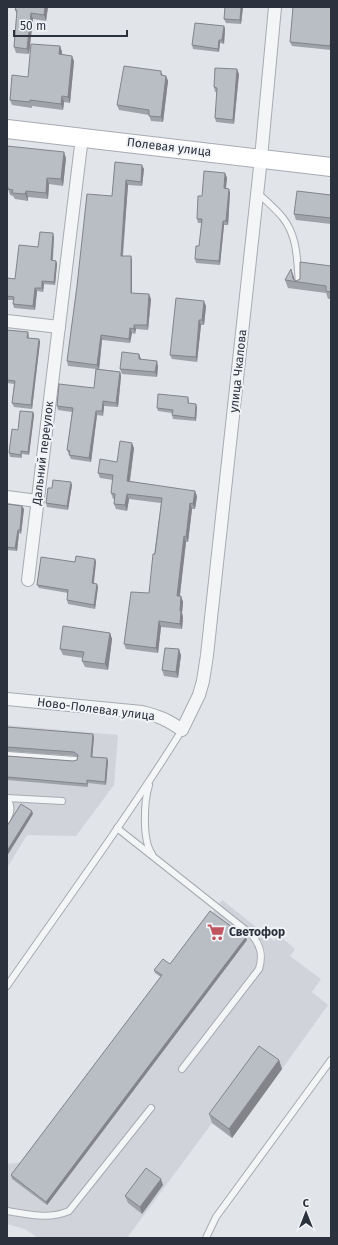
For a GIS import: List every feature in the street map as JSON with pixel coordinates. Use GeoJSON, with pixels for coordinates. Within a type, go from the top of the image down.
{"type":"FeatureCollection","features":[{"type":"Feature","properties":{"kind":"main road","name":"Полевая улица"},"geometry":{"type":"LineString","coordinates":[[7,129],[331,167]]}},
{"type":"Feature","properties":{"kind":"street","name":"улица Чкалова"},"geometry":{"type":"LineString","coordinates":[[182,730],[199,695],[205,668],[261,158],[276,7]]}},
{"type":"Feature","properties":{"kind":"street","name":"Дальний переулок"},"geometry":{"type":"LineString","coordinates":[[28,580],[82,137]]}},
{"type":"Feature","properties":{"kind":"street"},"geometry":{"type":"LineString","coordinates":[[7,322],[59,327]]}},
{"type":"Feature","properties":{"kind":"street"},"geometry":{"type":"LineString","coordinates":[[7,497],[37,500]]}},
{"type":"Feature","properties":{"kind":"street","name":"Ново-Полевая улица"},"geometry":{"type":"LineString","coordinates":[[7,699],[142,712],[169,720],[182,730]]}},
{"type":"Feature","properties":{"kind":"lane"},"geometry":{"type":"LineString","coordinates":[[257,193],[282,217],[292,234],[297,252],[299,284]]}},
{"type":"Feature","properties":{"kind":"lane"},"geometry":{"type":"LineString","coordinates":[[7,986],[117,828],[182,730]]}},
{"type":"Feature","properties":{"kind":"lane"},"geometry":{"type":"LineString","coordinates":[[7,755],[75,760]]}},
{"type":"Feature","properties":{"kind":"lane"},"geometry":{"type":"LineString","coordinates":[[151,778],[146,799],[145,830],[148,846],[155,858]]}},
{"type":"Feature","properties":{"kind":"lane"},"geometry":{"type":"LineString","coordinates":[[7,798],[62,801]]}},
{"type":"Feature","properties":{"kind":"lane"},"geometry":{"type":"LineString","coordinates":[[7,798],[11,804],[7,820]]}},
{"type":"Feature","properties":{"kind":"lane"},"geometry":{"type":"LineString","coordinates":[[117,828],[252,935],[258,941],[261,952],[262,960],[259,969],[182,1069]]}},
{"type":"Feature","properties":{"kind":"lane"},"geometry":{"type":"LineString","coordinates":[[206,1238],[216,1217],[331,1060]]}},
{"type":"Feature","properties":{"kind":"lane"},"geometry":{"type":"LineString","coordinates":[[7,1211],[50,1216],[69,1211],[151,1108]]}},
{"type":"Feature","properties":{"kind":"shaded area"},"geometry":{"type":"Polygon","coordinates":[[[7,725],[118,735],[114,785],[76,836],[27,835],[7,868],[7,725]]]}},
{"type":"Feature","properties":{"kind":"shaded area"},"geometry":{"type":"Polygon","coordinates":[[[222,900],[274,941],[279,935],[295,949],[290,956],[321,979],[312,992],[328,1005],[282,1069],[212,1123],[127,1238],[38,1238],[25,1229],[7,1224],[7,1164],[25,1162],[222,900]]]}},
{"type":"Feature","properties":{"kind":"building"},"geometry":{"type":"Polygon","coordinates":[[[16,7],[45,7],[44,15],[31,13],[27,49],[14,47],[16,7]]]}},
{"type":"Feature","properties":{"kind":"building"},"geometry":{"type":"Polygon","coordinates":[[[225,7],[241,7],[240,20],[224,19],[225,7]]]}},
{"type":"Feature","properties":{"kind":"building"},"geometry":{"type":"Polygon","coordinates":[[[293,7],[331,7],[330,46],[290,42],[293,7]]]}},
{"type":"Feature","properties":{"kind":"building"},"geometry":{"type":"Polygon","coordinates":[[[195,23],[224,26],[222,40],[219,40],[218,49],[192,45],[195,23]]]}},
{"type":"Feature","properties":{"kind":"building"},"geometry":{"type":"Polygon","coordinates":[[[31,44],[60,46],[59,54],[72,56],[68,97],[62,96],[61,104],[30,100],[30,102],[10,100],[12,75],[28,77],[31,44]]]}},
{"type":"Feature","properties":{"kind":"building"},"geometry":{"type":"Polygon","coordinates":[[[124,66],[161,71],[161,75],[166,76],[161,117],[149,116],[149,110],[117,105],[124,66]]]}},
{"type":"Feature","properties":{"kind":"building"},"geometry":{"type":"Polygon","coordinates":[[[215,68],[237,69],[233,120],[215,118],[217,88],[214,87],[215,68]]]}},
{"type":"Feature","properties":{"kind":"building"},"geometry":{"type":"Polygon","coordinates":[[[7,146],[64,152],[61,179],[47,178],[46,193],[26,191],[25,194],[12,193],[13,190],[8,189],[7,183],[7,146]]]}},
{"type":"Feature","properties":{"kind":"building"},"geometry":{"type":"Polygon","coordinates":[[[115,162],[142,165],[141,182],[126,180],[121,256],[131,256],[131,293],[149,294],[147,325],[134,325],[134,329],[130,328],[129,339],[101,335],[97,365],[67,361],[87,194],[112,196],[115,162]]]}},
{"type":"Feature","properties":{"kind":"building"},"geometry":{"type":"Polygon","coordinates":[[[204,171],[225,173],[224,188],[229,189],[226,221],[223,221],[219,261],[195,259],[196,246],[199,246],[202,219],[197,219],[198,196],[202,196],[204,171]]]}},
{"type":"Feature","properties":{"kind":"building"},"geometry":{"type":"Polygon","coordinates":[[[297,191],[331,195],[331,218],[294,214],[297,191]]]}},
{"type":"Feature","properties":{"kind":"building"},"geometry":{"type":"Polygon","coordinates":[[[40,232],[53,233],[51,260],[56,261],[54,282],[42,281],[42,288],[35,288],[33,306],[13,304],[14,297],[7,296],[7,278],[15,279],[19,245],[38,247],[40,232]]]}},
{"type":"Feature","properties":{"kind":"building"},"geometry":{"type":"Polygon","coordinates":[[[300,262],[331,266],[331,292],[326,291],[326,286],[285,280],[291,269],[293,279],[296,281],[300,279],[300,262]]]}},
{"type":"Feature","properties":{"kind":"building"},"geometry":{"type":"Polygon","coordinates":[[[176,298],[204,301],[202,320],[199,320],[196,357],[170,355],[176,298]]]}},
{"type":"Feature","properties":{"kind":"building"},"geometry":{"type":"Polygon","coordinates":[[[7,330],[28,332],[27,338],[39,339],[31,405],[12,403],[15,381],[7,380],[7,330]]]}},
{"type":"Feature","properties":{"kind":"building"},"geometry":{"type":"Polygon","coordinates":[[[122,352],[139,354],[139,359],[157,361],[155,372],[120,369],[122,352]]]}},
{"type":"Feature","properties":{"kind":"building"},"geometry":{"type":"Polygon","coordinates":[[[96,369],[120,372],[116,403],[103,401],[102,411],[96,411],[89,458],[69,455],[70,451],[67,450],[73,408],[57,406],[59,384],[94,388],[96,369]]]}},
{"type":"Feature","properties":{"kind":"building"},"geometry":{"type":"Polygon","coordinates":[[[158,394],[188,397],[188,403],[196,404],[195,418],[172,415],[173,410],[157,408],[158,394]]]}},
{"type":"Feature","properties":{"kind":"building"},"geometry":{"type":"Polygon","coordinates":[[[20,411],[33,412],[28,452],[21,451],[21,455],[9,453],[12,429],[18,430],[20,411]]]}},
{"type":"Feature","properties":{"kind":"building"},"geometry":{"type":"Polygon","coordinates":[[[120,441],[132,443],[127,481],[195,491],[193,504],[190,503],[186,537],[184,536],[177,596],[181,596],[180,624],[159,621],[156,648],[124,644],[131,592],[149,593],[153,554],[155,554],[162,498],[127,494],[125,505],[114,504],[115,494],[111,493],[113,475],[98,473],[100,459],[117,462],[120,441]]]}},
{"type":"Feature","properties":{"kind":"building"},"geometry":{"type":"Polygon","coordinates":[[[53,480],[71,482],[67,506],[46,503],[48,488],[52,488],[53,480]]]}},
{"type":"Feature","properties":{"kind":"building"},"geometry":{"type":"Polygon","coordinates":[[[7,504],[22,506],[20,530],[18,530],[15,548],[7,547],[7,504]]]}},
{"type":"Feature","properties":{"kind":"building"},"geometry":{"type":"Polygon","coordinates":[[[76,556],[95,559],[92,583],[97,584],[94,605],[67,600],[68,590],[37,585],[41,557],[75,562],[76,556]]]}},
{"type":"Feature","properties":{"kind":"building"},"geometry":{"type":"Polygon","coordinates":[[[63,626],[110,633],[105,664],[82,661],[84,652],[60,649],[63,626]]]}},
{"type":"Feature","properties":{"kind":"building"},"geometry":{"type":"Polygon","coordinates":[[[165,648],[179,649],[176,672],[162,670],[165,648]]]}},
{"type":"Feature","properties":{"kind":"building"},"geometry":{"type":"Polygon","coordinates":[[[7,727],[93,734],[91,757],[107,758],[105,782],[87,780],[87,784],[7,777],[7,756],[73,761],[77,760],[78,755],[74,752],[7,747],[7,727]]]}},
{"type":"Feature","properties":{"kind":"building"},"geometry":{"type":"Polygon","coordinates":[[[21,804],[32,811],[7,851],[7,826],[21,804]]]}},
{"type":"Feature","properties":{"kind":"building"},"geometry":{"type":"Polygon","coordinates":[[[210,911],[246,937],[46,1202],[11,1175],[162,975],[154,970],[163,959],[170,964],[210,911]]]}},
{"type":"Feature","properties":{"kind":"building"},"geometry":{"type":"Polygon","coordinates":[[[259,1046],[279,1060],[229,1129],[209,1114],[259,1046]]]}},
{"type":"Feature","properties":{"kind":"building"},"geometry":{"type":"Polygon","coordinates":[[[146,1168],[161,1179],[140,1207],[125,1196],[146,1168]]]}},
{"type":"Feature","properties":{"kind":"place","name":"Светофор"},"geometry":{"type":"Point","coordinates":[216,932]}}]}
